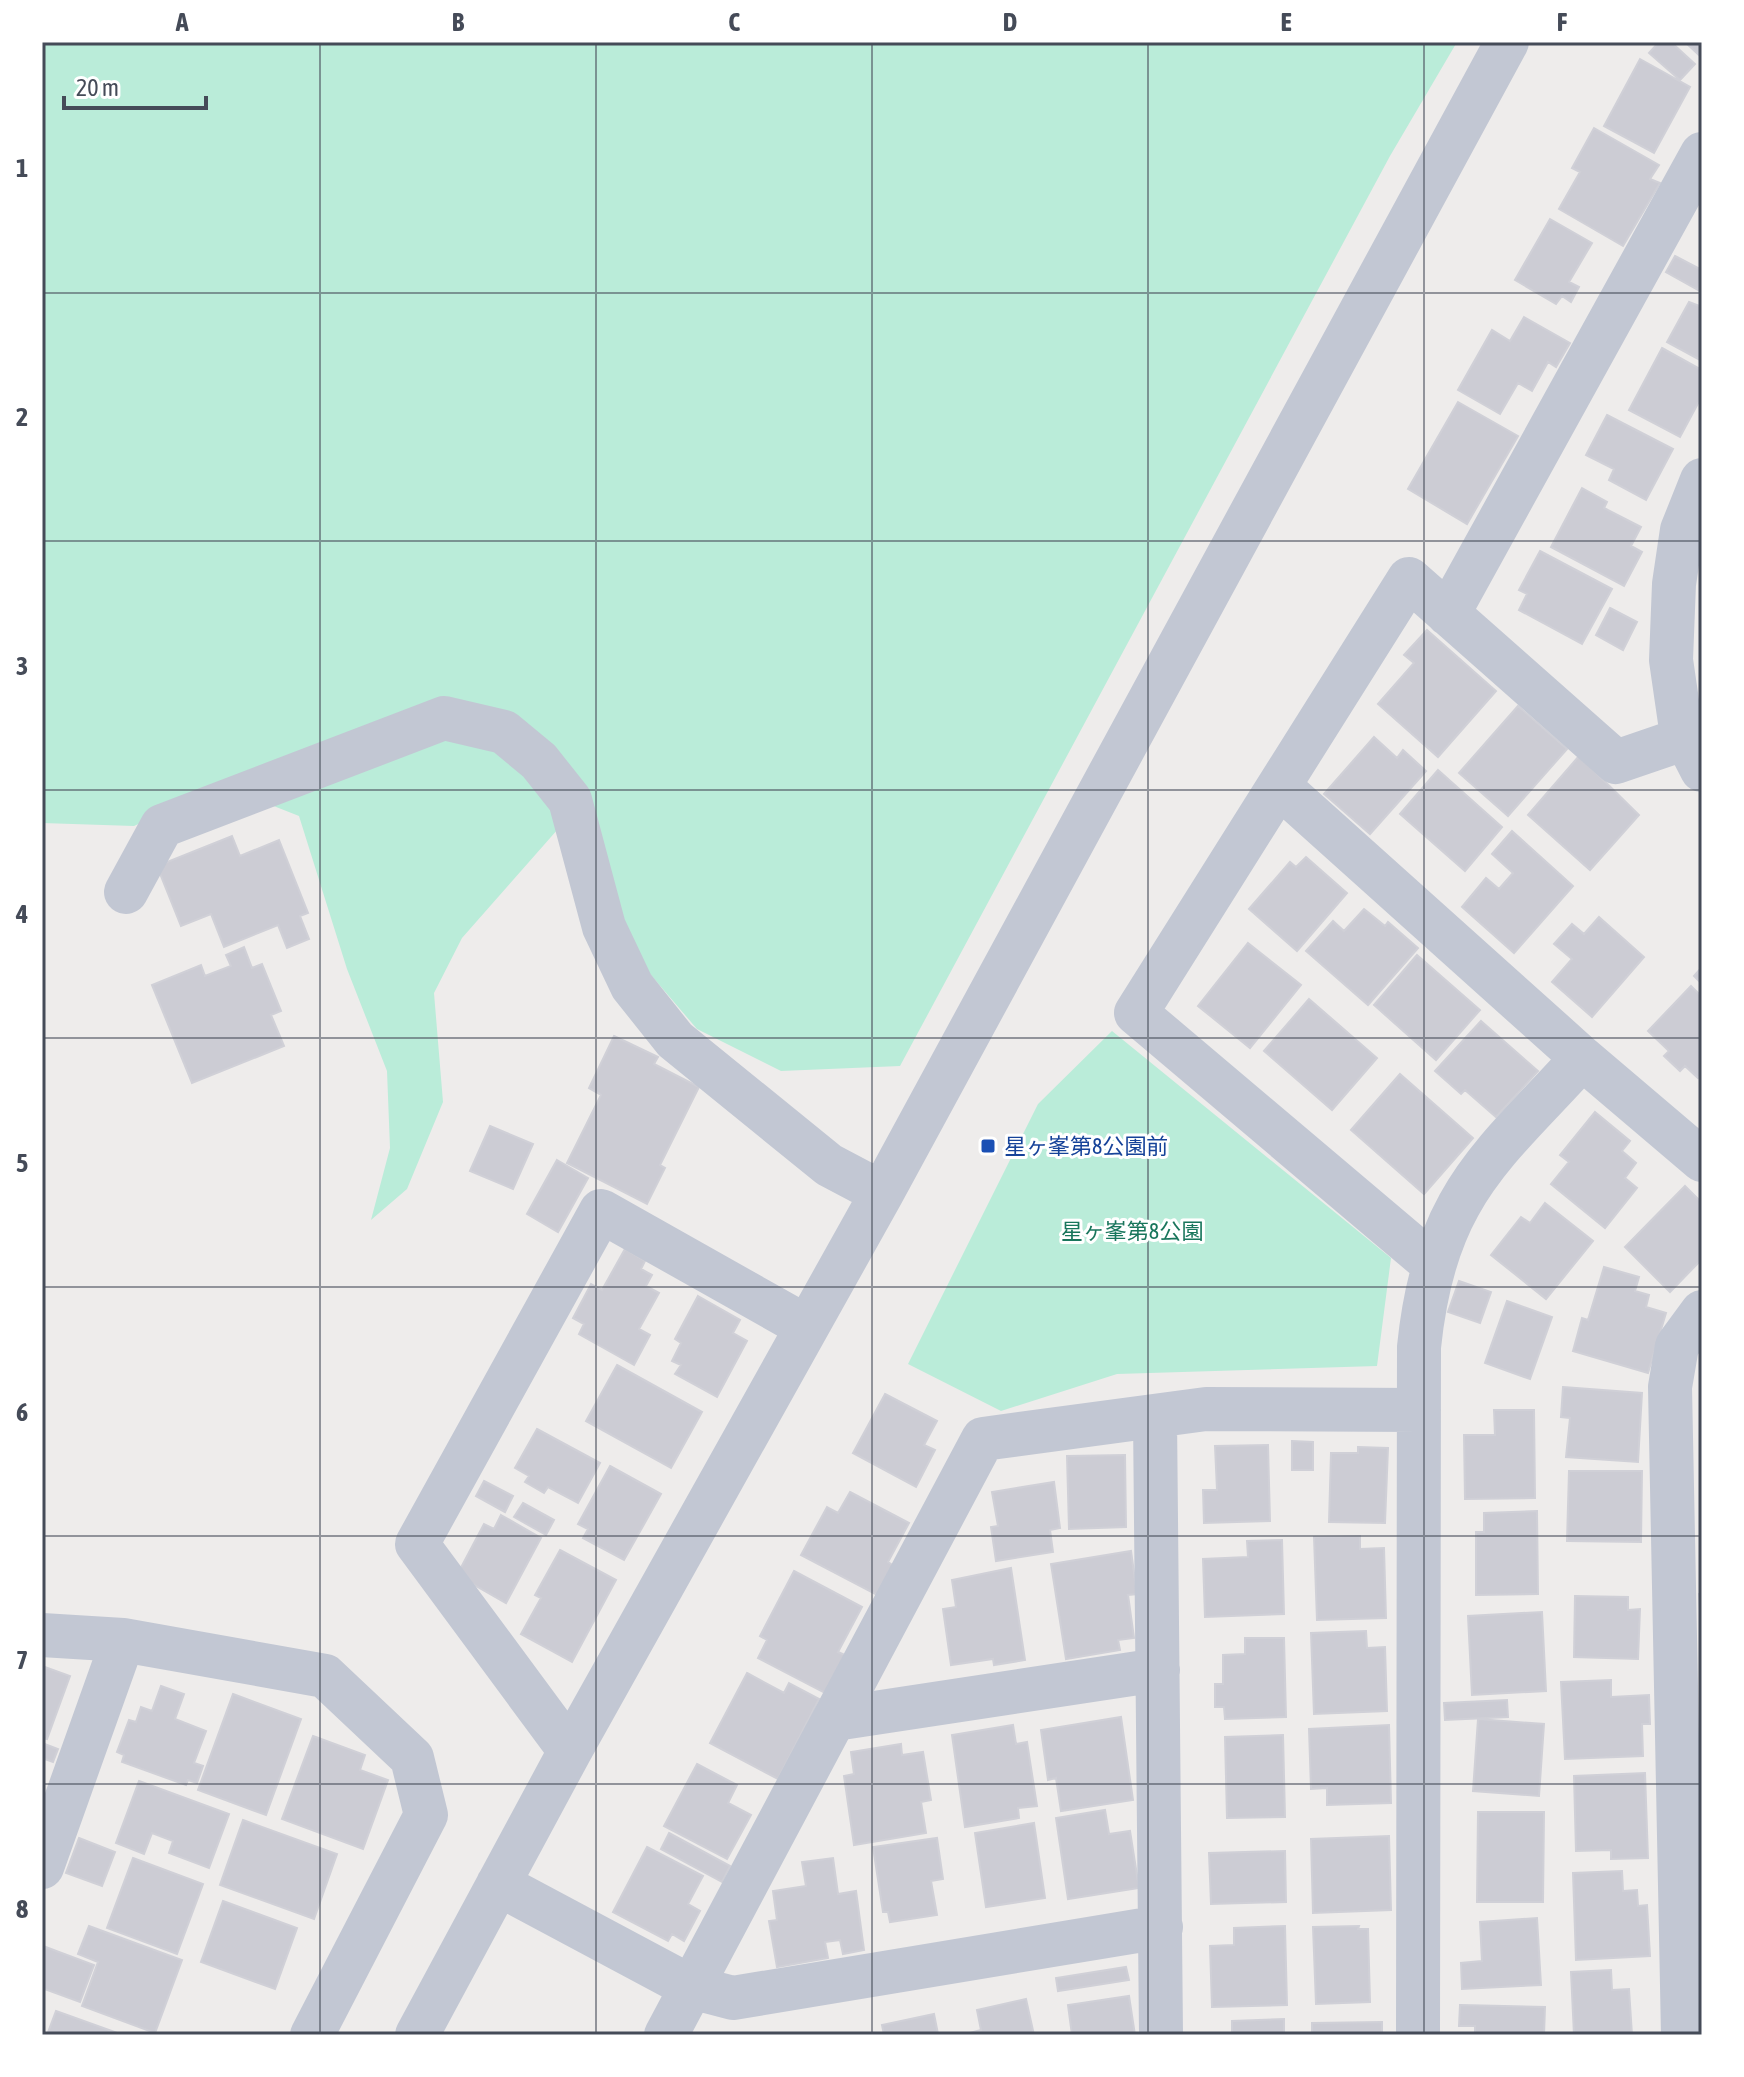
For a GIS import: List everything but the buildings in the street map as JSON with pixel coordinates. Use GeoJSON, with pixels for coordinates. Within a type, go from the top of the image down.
{"type":"FeatureCollection","features":[{"type":"Feature","properties":{"kind":"street"},"geometry":{"type":"LineString","coordinates":[[417,2035],[570,1751],[882,1193],[1507,42]]}},
{"type":"Feature","properties":{"kind":"street"},"geometry":{"type":"LineString","coordinates":[[1448,614],[1702,154]]}},
{"type":"Feature","properties":{"kind":"street"},"geometry":{"type":"LineString","coordinates":[[1434,1265],[1136,1013],[1409,579],[1616,762],[1694,754],[1681,729],[1671,660],[1674,584],[1682,530],[1702,480]]}},
{"type":"Feature","properties":{"kind":"street"},"geometry":{"type":"LineString","coordinates":[[126,892],[162,826],[444,718],[504,732],[539,761],[570,800],[604,927],[632,986],[675,1040],[829,1165],[882,1193]]}},
{"type":"Feature","properties":{"kind":"street"},"geometry":{"type":"LineString","coordinates":[[1280,787],[1582,1058],[1702,1160]]}},
{"type":"Feature","properties":{"kind":"street"},"geometry":{"type":"LineString","coordinates":[[1418,2035],[1419,1347],[1423,1304],[1434,1265],[1458,1205],[1482,1170],[1582,1058]]}},
{"type":"Feature","properties":{"kind":"street"},"geometry":{"type":"LineString","coordinates":[[570,1751],[417,1544],[601,1211],[807,1327]]}},
{"type":"Feature","properties":{"kind":"street"},"geometry":{"type":"LineString","coordinates":[[1683,2035],[1670,1387],[1677,1346],[1702,1312]]}},
{"type":"Feature","properties":{"kind":"street"},"geometry":{"type":"LineString","coordinates":[[666,2035],[983,1439],[1206,1409],[1419,1410]]}},
{"type":"Feature","properties":{"kind":"street"},"geometry":{"type":"LineString","coordinates":[[1155,1417],[1161,2035]]}},
{"type":"Feature","properties":{"kind":"street"},"geometry":{"type":"LineString","coordinates":[[42,1635],[123,1640],[325,1676],[412,1758],[426,1815],[312,2035]]}},
{"type":"Feature","properties":{"kind":"street"},"geometry":{"type":"LineString","coordinates":[[42,1867],[123,1640]]}},
{"type":"Feature","properties":{"kind":"street"},"geometry":{"type":"LineString","coordinates":[[835,1719],[1158,1670]]}},
{"type":"Feature","properties":{"kind":"street"},"geometry":{"type":"LineString","coordinates":[[498,1884],[691,1987],[733,1998],[1161,1927]]}},
{"type":"Feature","properties":{"kind":"green space"},"geometry":{"type":"Polygon","coordinates":[[[42,42],[1457,42],[1390,156],[900,1066],[781,1071],[697,1029],[639,961],[558,829],[462,938],[434,993],[443,1102],[407,1189],[371,1220],[390,1148],[387,1071],[347,969],[299,816],[223,786],[134,826],[42,823],[42,42]]]}},
{"type":"Feature","properties":{"kind":"green space","name":"星ヶ峯第8公園"},"geometry":{"type":"Polygon","coordinates":[[[1112,1031],[1391,1258],[1377,1366],[1117,1374],[1001,1411],[908,1364],[1038,1104],[1112,1031]]]}},
{"type":"Feature","properties":{"kind":"place","name":"星ヶ峯第8公園前"},"geometry":{"type":"Point","coordinates":[988,1146]}}]}
